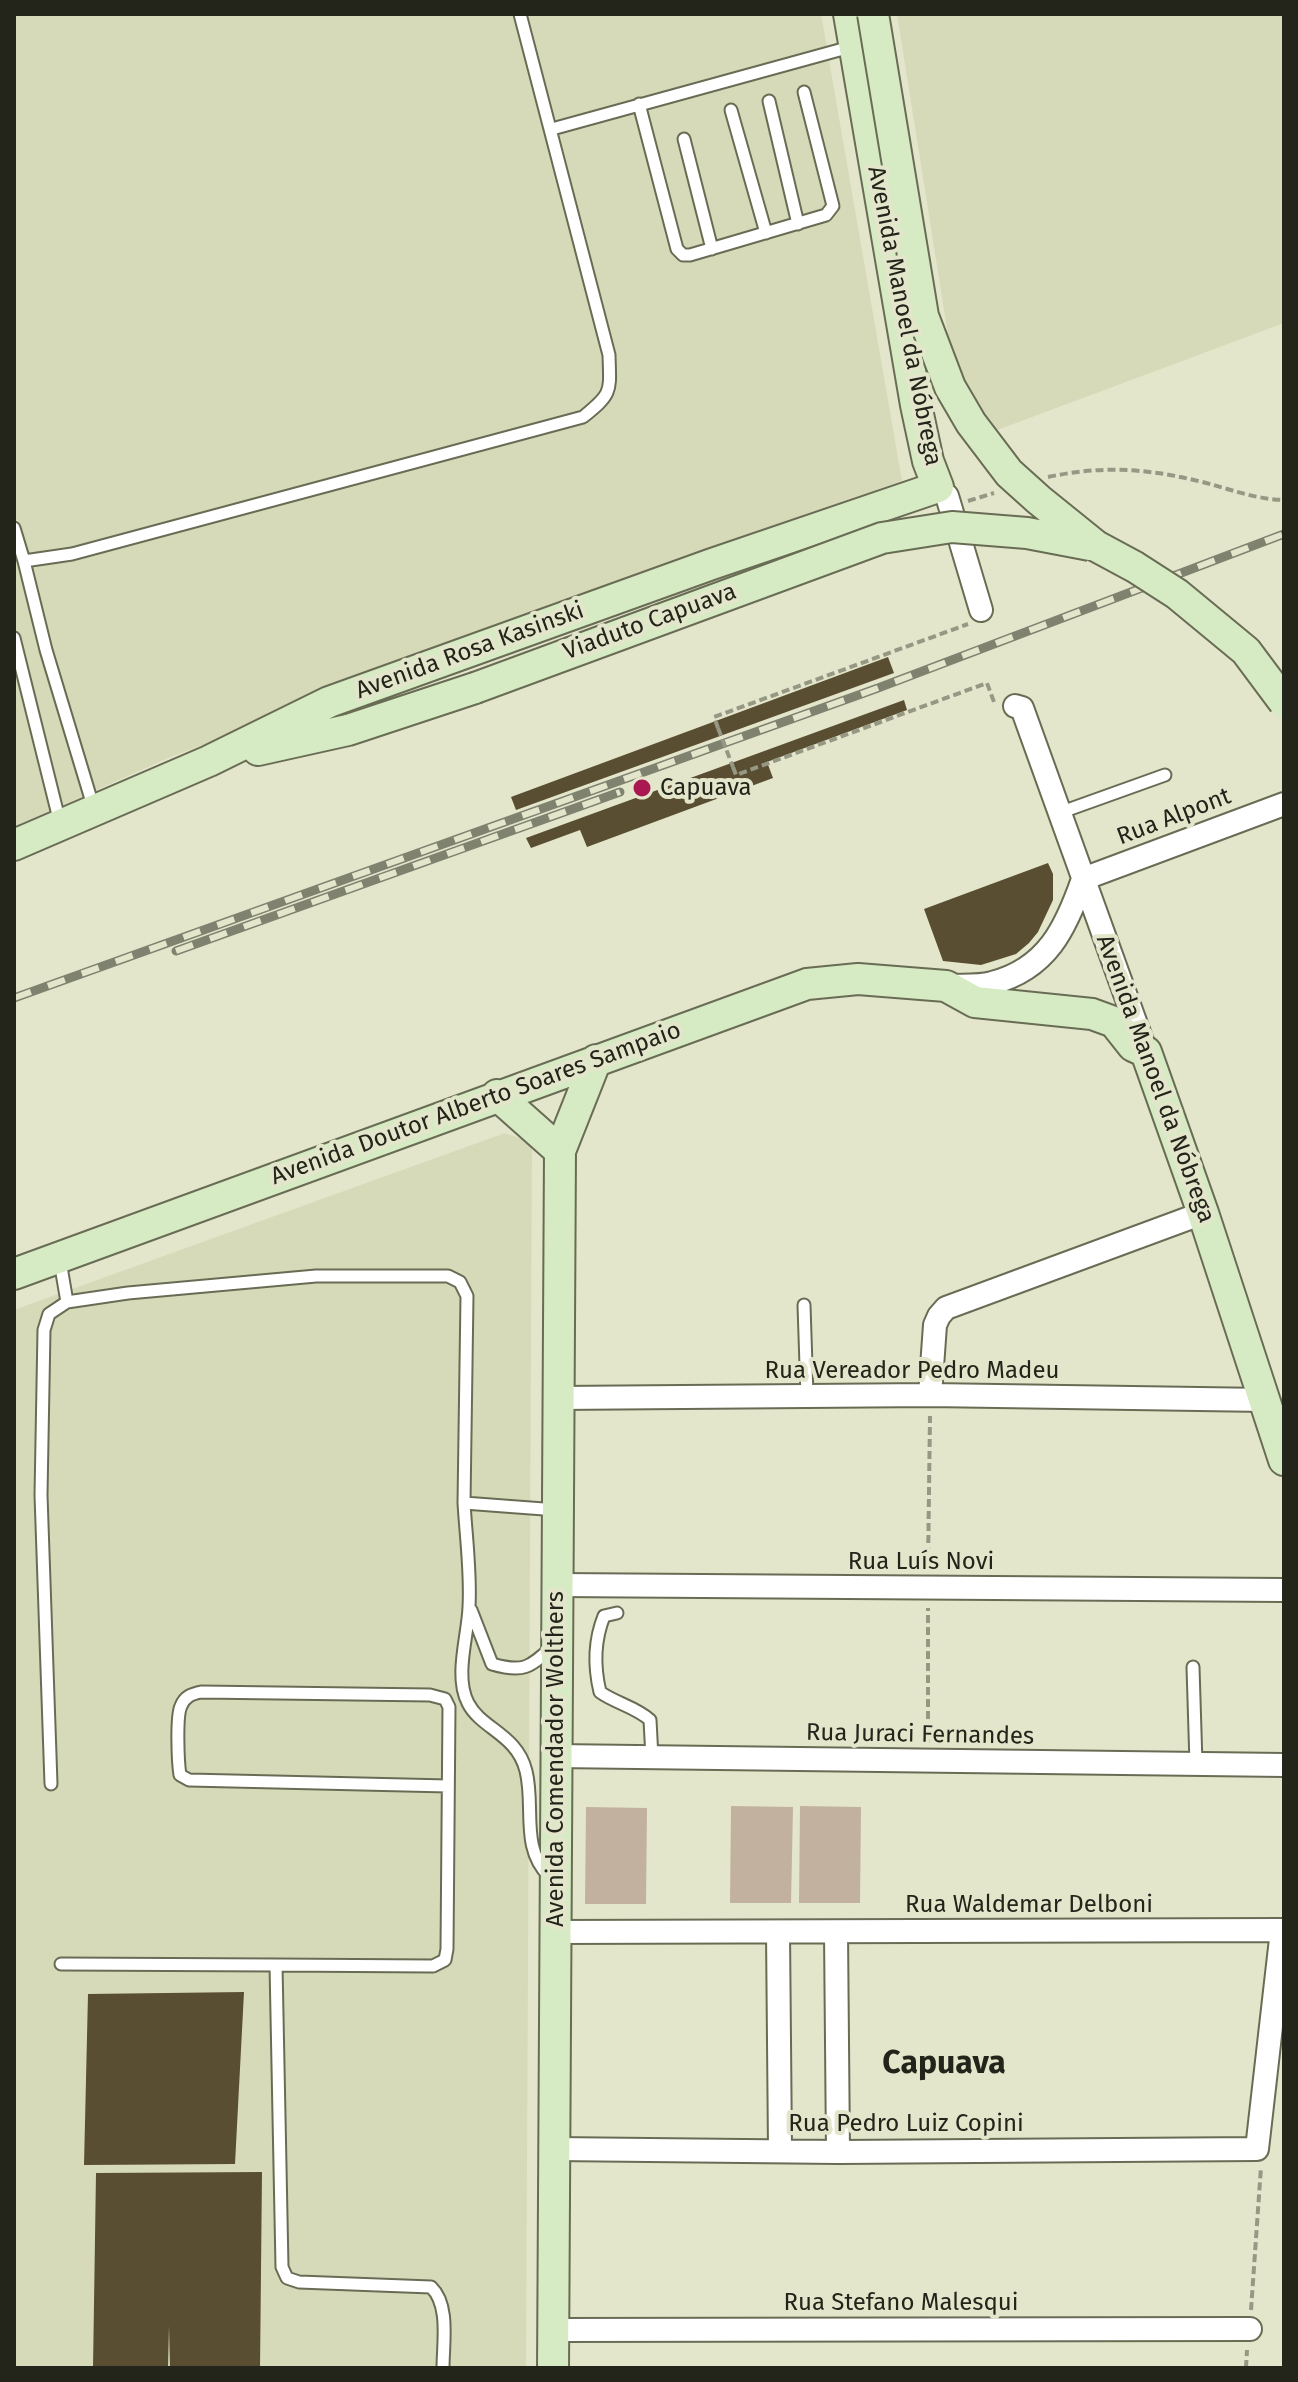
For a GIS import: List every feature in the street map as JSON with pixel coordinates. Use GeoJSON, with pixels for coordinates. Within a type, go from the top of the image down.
{"type":"FeatureCollection","features":[{"type":"Feature","properties":{"kind":"main road","name":"Avenida Manoel da Nóbrega"},"geometry":{"type":"LineString","coordinates":[[849,14],[916,405],[928,461],[944,496]]}},
{"type":"Feature","properties":{"kind":"main road","name":"Viaduto Capuava"},"geometry":{"type":"LineString","coordinates":[[873,14],[923,316],[950,387],[989,449],[1009,473],[1096,546],[1135,567],[1210,621],[1246,651],[1284,702]]}},
{"type":"Feature","properties":{"kind":"main road","name":"Avenida Rosa Kasinski"},"geometry":{"type":"LineString","coordinates":[[14,845],[209,761],[329,702],[712,564],[944,496]]}},
{"type":"Feature","properties":{"kind":"main road","name":"Viaduto Capuava"},"geometry":{"type":"LineString","coordinates":[[209,761],[348,730],[475,688],[882,538],[965,527],[1027,533],[1096,546]]}},
{"type":"Feature","properties":{"kind":"main road","name":"Avenida Doutor Alberto Soares Sampaio"},"geometry":{"type":"LineString","coordinates":[[14,1274],[807,984],[858,979],[946,986],[975,1002],[1092,1014],[1114,1022],[1133,1046],[1146,1052]]}},
{"type":"Feature","properties":{"kind":"main road","name":"Avenida Manoel da Nóbrega"},"geometry":{"type":"LineString","coordinates":[[1146,1052],[1203,1213],[1284,1460]]}},
{"type":"Feature","properties":{"kind":"main road","name":"Avenida Comendador Wolthers"},"geometry":{"type":"LineString","coordinates":[[553,2368],[560,1151],[596,1060]]}},
{"type":"Feature","properties":{"kind":"main road"},"geometry":{"type":"LineString","coordinates":[[497,1095],[560,1151]]}},
{"type":"Feature","properties":{"kind":"street","name":"Avenida Manoel da Nóbrega"},"geometry":{"type":"LineString","coordinates":[[944,496],[976,616]]}},
{"type":"Feature","properties":{"kind":"street","name":"Avenida Manoel da Nóbrega"},"geometry":{"type":"LineString","coordinates":[[1007,709],[1022,708],[1146,1052]]}},
{"type":"Feature","properties":{"kind":"street","name":"Rua Alpont"},"geometry":{"type":"LineString","coordinates":[[1083,879],[1284,804]]}},
{"type":"Feature","properties":{"kind":"street","name":"Avenida Doutor Alberto Soares Sampaio"},"geometry":{"type":"LineString","coordinates":[[946,986],[990,984],[1022,972],[1044,954],[1062,931],[1083,879]]}},
{"type":"Feature","properties":{"kind":"street"},"geometry":{"type":"LineString","coordinates":[[930,1395],[935,1325],[946,1308],[1203,1213]]}},
{"type":"Feature","properties":{"kind":"street","name":"Rua Vereador Pedro Madeu"},"geometry":{"type":"LineString","coordinates":[[558,1398],[930,1395],[1266,1400]]}},
{"type":"Feature","properties":{"kind":"street","name":"Rua Luís Novi"},"geometry":{"type":"LineString","coordinates":[[557,1585],[1284,1590]]}},
{"type":"Feature","properties":{"kind":"street","name":"Rua Juraci Fernandes"},"geometry":{"type":"LineString","coordinates":[[556,1756],[1284,1765]]}},
{"type":"Feature","properties":{"kind":"street","name":"Rua Waldemar Delboni"},"geometry":{"type":"LineString","coordinates":[[555,1932],[1282,1930],[1257,2149]]}},
{"type":"Feature","properties":{"kind":"street"},"geometry":{"type":"LineString","coordinates":[[778,1932],[780,2150]]}},
{"type":"Feature","properties":{"kind":"street"},"geometry":{"type":"LineString","coordinates":[[836,1932],[838,2152]]}},
{"type":"Feature","properties":{"kind":"street","name":"Rua Pedro Luiz Copini"},"geometry":{"type":"LineString","coordinates":[[554,2149],[838,2152],[1257,2149]]}},
{"type":"Feature","properties":{"kind":"street","name":"Rua Stefano Malesqui"},"geometry":{"type":"LineString","coordinates":[[553,2330],[1250,2329]]}},
{"type":"Feature","properties":{"kind":"lane"},"geometry":{"type":"LineString","coordinates":[[24,561],[72,554],[583,417],[600,403],[610,390],[609,355],[520,14]]}},
{"type":"Feature","properties":{"kind":"lane"},"geometry":{"type":"LineString","coordinates":[[552,129],[854,45]]}},
{"type":"Feature","properties":{"kind":"lane"},"geometry":{"type":"LineString","coordinates":[[639,104],[677,249],[683,255],[690,255],[826,215],[833,206],[804,92]]}},
{"type":"Feature","properties":{"kind":"lane"},"geometry":{"type":"LineString","coordinates":[[769,101],[798,224]]}},
{"type":"Feature","properties":{"kind":"lane"},"geometry":{"type":"LineString","coordinates":[[731,110],[766,233]]}},
{"type":"Feature","properties":{"kind":"lane"},"geometry":{"type":"LineString","coordinates":[[684,139],[712,249]]}},
{"type":"Feature","properties":{"kind":"lane"},"geometry":{"type":"LineString","coordinates":[[14,528],[46,650],[94,809]]}},
{"type":"Feature","properties":{"kind":"lane"},"geometry":{"type":"LineString","coordinates":[[14,638],[60,824]]}},
{"type":"Feature","properties":{"kind":"lane"},"geometry":{"type":"LineString","coordinates":[[1058,813],[1165,775]]}},
{"type":"Feature","properties":{"kind":"lane"},"geometry":{"type":"LineString","coordinates":[[59,1257],[67,1302]]}},
{"type":"Feature","properties":{"kind":"lane"},"geometry":{"type":"LineString","coordinates":[[51,1784],[41,1510],[44,1330],[49,1314],[67,1302],[128,1293],[316,1276],[448,1276],[460,1282],[467,1296],[464,1503],[470,1605],[462,1685],[468,1703],[477,1715],[508,1738],[526,1770],[531,1840],[544,1871],[555,1882]]}},
{"type":"Feature","properties":{"kind":"lane"},"geometry":{"type":"LineString","coordinates":[[804,1305],[807,1396]]}},
{"type":"Feature","properties":{"kind":"lane"},"geometry":{"type":"LineString","coordinates":[[464,1503],[558,1510]]}},
{"type":"Feature","properties":{"kind":"lane"},"geometry":{"type":"LineString","coordinates":[[470,1605],[492,1664],[513,1670],[532,1665],[557,1642]]}},
{"type":"Feature","properties":{"kind":"lane"},"geometry":{"type":"LineString","coordinates":[[617,1613],[604,1616],[600,1627],[595,1668],[600,1692],[650,1720],[652,1758]]}},
{"type":"Feature","properties":{"kind":"lane"},"geometry":{"type":"LineString","coordinates":[[1193,1667],[1196,1764]]}},
{"type":"Feature","properties":{"kind":"lane"},"geometry":{"type":"LineString","coordinates":[[61,1964],[433,1966],[445,1960],[448,1786],[449,1707],[445,1699],[430,1695],[201,1692],[189,1695],[180,1707],[178,1764],[180,1775],[189,1780],[448,1786]]}},
{"type":"Feature","properties":{"kind":"lane"},"geometry":{"type":"LineString","coordinates":[[276,1965],[282,2267],[287,2278],[299,2282],[431,2287],[439,2295],[442,2313],[443,2368]]}},
{"type":"Feature","properties":{"kind":"path"},"geometry":{"type":"LineString","coordinates":[[1036,481],[1084,470],[1119,468],[1196,480],[1244,496],[1284,500]]}},
{"type":"Feature","properties":{"kind":"path"},"geometry":{"type":"LineString","coordinates":[[944,496],[1007,489]]}},
{"type":"Feature","properties":{"kind":"path"},"geometry":{"type":"LineString","coordinates":[[976,616],[714,717],[736,775],[987,683],[1007,709]]}},
{"type":"Feature","properties":{"kind":"path"},"geometry":{"type":"LineString","coordinates":[[1246,2368],[1261,2159],[1257,2149]]}},
{"type":"Feature","properties":{"kind":"shaded area"},"geometry":{"type":"Polygon","coordinates":[[[14,14],[821,14],[902,481],[168,758],[14,827],[14,14]]]}},
{"type":"Feature","properties":{"kind":"shaded area"},"geometry":{"type":"Polygon","coordinates":[[[897,14],[1284,14],[1284,323],[965,442],[897,14]]]}},
{"type":"Feature","properties":{"kind":"shaded area"},"geometry":{"type":"Polygon","coordinates":[[[505,1133],[532,1143],[526,2368],[14,2368],[14,1310],[505,1133]]]}},
{"type":"Feature","properties":{"kind":"shaded area"},"geometry":{"type":"Polygon","coordinates":[[[731,1806],[793,1807],[791,1903],[730,1903],[731,1806]]]}},
{"type":"Feature","properties":{"kind":"shaded area"},"geometry":{"type":"Polygon","coordinates":[[[800,1806],[861,1807],[860,1903],[799,1903],[800,1806]]]}},
{"type":"Feature","properties":{"kind":"shaded area"},"geometry":{"type":"Polygon","coordinates":[[[586,1807],[647,1808],[646,1904],[585,1904],[586,1807]]]}},
{"type":"Feature","properties":{"kind":"building"},"geometry":{"type":"Polygon","coordinates":[[[888,657],[894,673],[516,810],[511,797],[888,657]]]}},
{"type":"Feature","properties":{"kind":"building"},"geometry":{"type":"Polygon","coordinates":[[[904,700],[907,710],[767,762],[773,778],[587,847],[580,830],[531,848],[526,838],[904,700]]]}},
{"type":"Feature","properties":{"kind":"building"},"geometry":{"type":"Polygon","coordinates":[[[1048,863],[1053,874],[1053,900],[1038,932],[1029,943],[1016,954],[981,965],[943,961],[924,909],[1048,863]]]}},
{"type":"Feature","properties":{"kind":"building"},"geometry":{"type":"Polygon","coordinates":[[[244,1992],[235,2164],[84,2165],[88,1994],[244,1992]]]}},
{"type":"Feature","properties":{"kind":"building"},"geometry":{"type":"Polygon","coordinates":[[[262,2172],[260,2368],[170,2368],[169,2326],[168,2368],[93,2368],[96,2173],[262,2172]]]}},
{"type":"Feature","properties":{"kind":"railway"},"geometry":{"type":"LineString","coordinates":[[14,998],[878,688],[1284,534]]}},
{"type":"Feature","properties":{"kind":"railway"},"geometry":{"type":"LineString","coordinates":[[176,951],[620,792]]}},
{"type":"Feature","properties":{"kind":"place","name":"Capuava"},"geometry":{"type":"Point","coordinates":[642,788]}},
{"type":"Feature","properties":{"kind":"district","name":"Capuava"},"geometry":{"type":"Point","coordinates":[944,2064]}}]}
